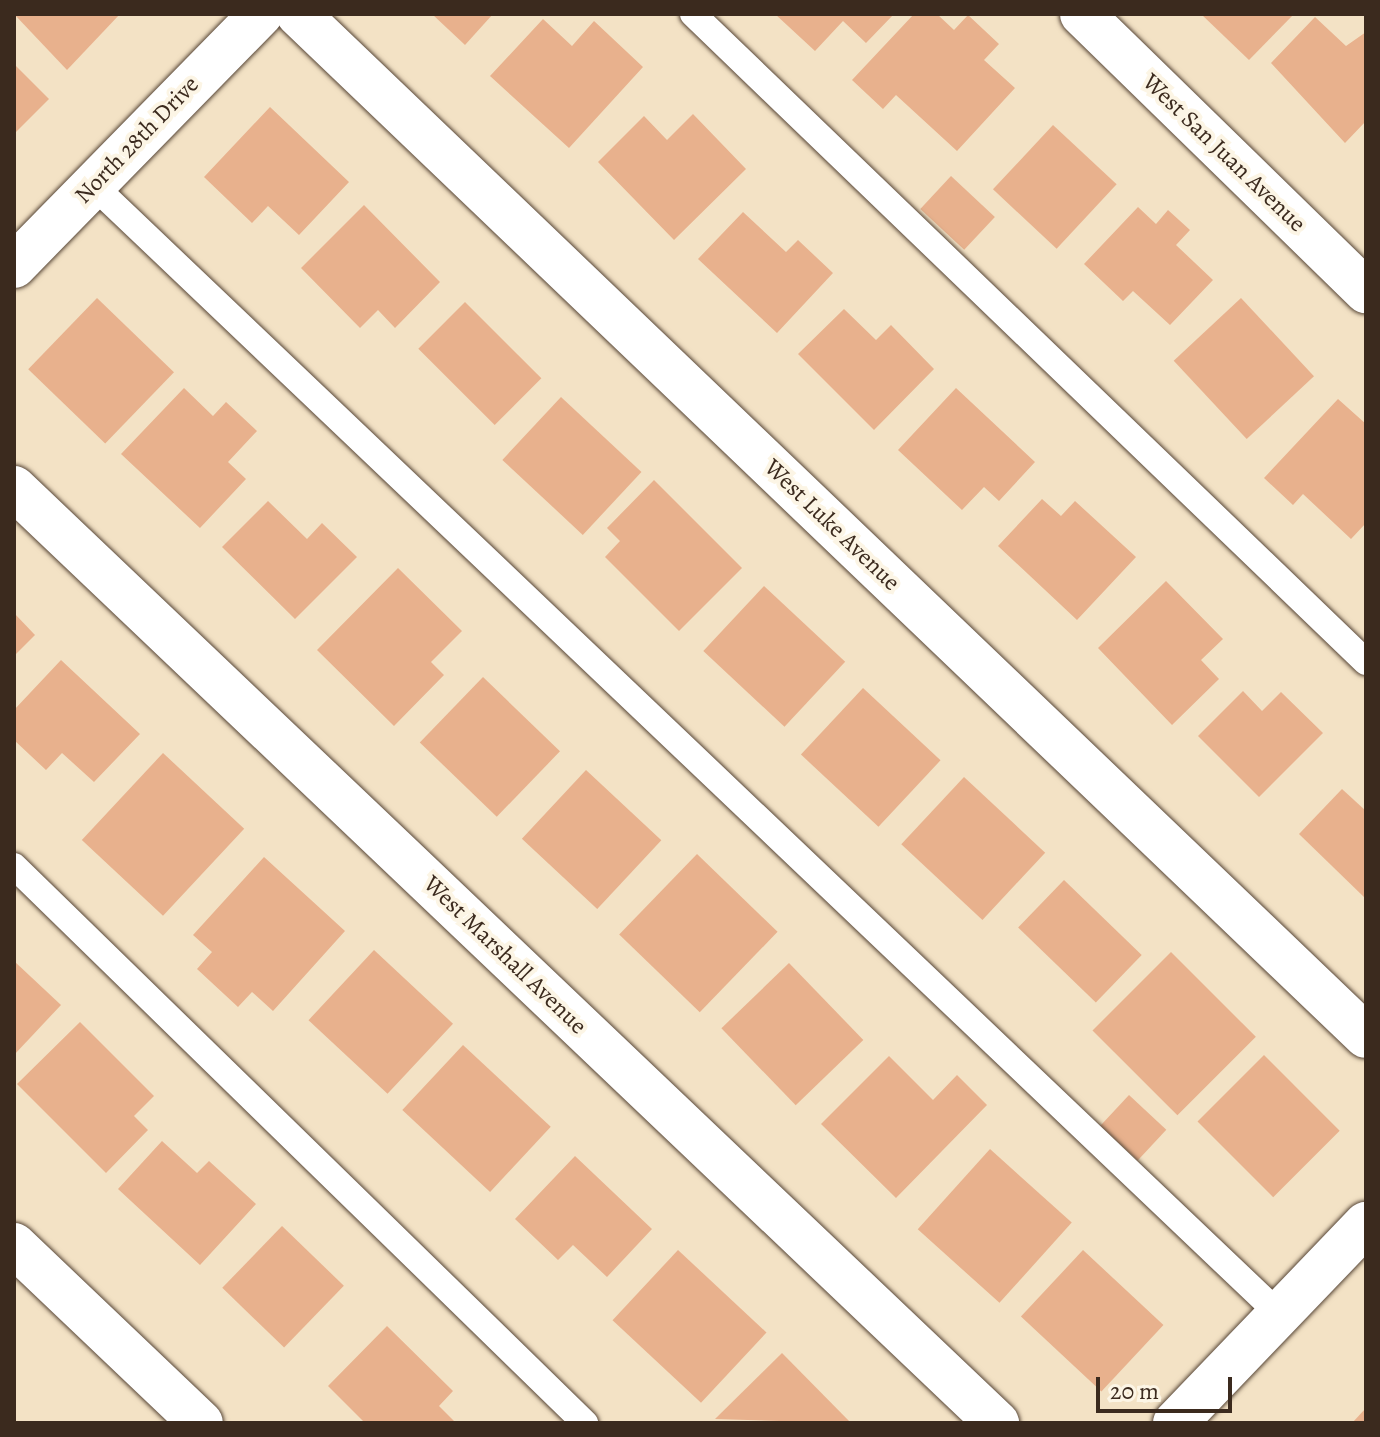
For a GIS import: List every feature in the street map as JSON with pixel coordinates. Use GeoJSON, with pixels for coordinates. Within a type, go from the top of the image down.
{"type":"FeatureCollection","features":[{"type":"Feature","properties":{"kind":"street","name":"North 28th Drive"},"geometry":{"type":"LineString","coordinates":[[14,266],[261,14]]}},
{"type":"Feature","properties":{"kind":"street","name":"West Luke Avenue"},"geometry":{"type":"LineString","coordinates":[[298,14],[1366,1036]]}},
{"type":"Feature","properties":{"kind":"street","name":"West San Juan Avenue"},"geometry":{"type":"LineString","coordinates":[[1082,14],[1366,291]]}},
{"type":"Feature","properties":{"kind":"street","name":"West Marshall Avenue"},"geometry":{"type":"LineString","coordinates":[[14,488],[997,1423]]}},
{"type":"Feature","properties":{"kind":"street"},"geometry":{"type":"LineString","coordinates":[[1175,1423],[1366,1224]]}},
{"type":"Feature","properties":{"kind":"street"},"geometry":{"type":"LineString","coordinates":[[14,1245],[201,1423]]}},
{"type":"Feature","properties":{"kind":"lane"},"geometry":{"type":"LineString","coordinates":[[693,14],[1366,662]]}},
{"type":"Feature","properties":{"kind":"lane"},"geometry":{"type":"LineString","coordinates":[[93,185],[1279,1314]]}},
{"type":"Feature","properties":{"kind":"lane"},"geometry":{"type":"LineString","coordinates":[[14,866],[585,1423]]}},
{"type":"Feature","properties":{"kind":"building"},"geometry":{"type":"Polygon","coordinates":[[[14,14],[120,14],[67,70],[14,14]]]}},
{"type":"Feature","properties":{"kind":"building"},"geometry":{"type":"Polygon","coordinates":[[[432,14],[493,14],[465,45],[432,14]]]}},
{"type":"Feature","properties":{"kind":"building"},"geometry":{"type":"Polygon","coordinates":[[[775,14],[894,14],[866,43],[843,21],[815,51],[775,14]]]}},
{"type":"Feature","properties":{"kind":"building"},"geometry":{"type":"Polygon","coordinates":[[[914,14],[937,14],[954,30],[968,15],[999,44],[984,60],[1015,88],[957,151],[896,95],[883,109],[852,80],[914,14]]]}},
{"type":"Feature","properties":{"kind":"building"},"geometry":{"type":"Polygon","coordinates":[[[1201,14],[1294,14],[1249,60],[1201,14]]]}},
{"type":"Feature","properties":{"kind":"building"},"geometry":{"type":"Polygon","coordinates":[[[1315,17],[1346,46],[1366,32],[1366,121],[1345,143],[1271,63],[1315,17]]]}},
{"type":"Feature","properties":{"kind":"building"},"geometry":{"type":"Polygon","coordinates":[[[543,19],[572,46],[594,21],[643,67],[569,148],[490,76],[543,19]]]}},
{"type":"Feature","properties":{"kind":"building"},"geometry":{"type":"Polygon","coordinates":[[[14,64],[49,99],[14,134],[14,64]]]}},
{"type":"Feature","properties":{"kind":"building"},"geometry":{"type":"Polygon","coordinates":[[[270,107],[349,182],[299,235],[268,206],[252,223],[204,177],[270,107]]]}},
{"type":"Feature","properties":{"kind":"building"},"geometry":{"type":"Polygon","coordinates":[[[693,114],[746,169],[674,240],[598,162],[644,116],[667,140],[693,114]]]}},
{"type":"Feature","properties":{"kind":"building"},"geometry":{"type":"Polygon","coordinates":[[[1053,125],[1117,184],[1057,249],[993,189],[1053,125]]]}},
{"type":"Feature","properties":{"kind":"building"},"geometry":{"type":"Polygon","coordinates":[[[951,176],[995,217],[964,250],[920,209],[951,176]]]}},
{"type":"Feature","properties":{"kind":"building"},"geometry":{"type":"Polygon","coordinates":[[[364,205],[440,282],[395,328],[378,310],[360,328],[301,268],[364,205]]]}},
{"type":"Feature","properties":{"kind":"building"},"geometry":{"type":"Polygon","coordinates":[[[1138,207],[1156,224],[1168,210],[1190,230],[1176,245],[1213,280],[1170,325],[1133,291],[1123,301],[1084,264],[1138,207]]]}},
{"type":"Feature","properties":{"kind":"building"},"geometry":{"type":"Polygon","coordinates":[[[743,212],[786,252],[798,240],[833,273],[777,333],[698,259],[743,212]]]}},
{"type":"Feature","properties":{"kind":"building"},"geometry":{"type":"Polygon","coordinates":[[[97,298],[174,372],[105,444],[28,369],[97,298]]]}},
{"type":"Feature","properties":{"kind":"building"},"geometry":{"type":"Polygon","coordinates":[[[1241,298],[1314,376],[1247,439],[1174,361],[1241,298]]]}},
{"type":"Feature","properties":{"kind":"building"},"geometry":{"type":"Polygon","coordinates":[[[465,302],[541,378],[495,425],[418,349],[465,302]]]}},
{"type":"Feature","properties":{"kind":"building"},"geometry":{"type":"Polygon","coordinates":[[[844,309],[876,340],[891,325],[934,369],[874,430],[798,354],[844,309]]]}},
{"type":"Feature","properties":{"kind":"building"},"geometry":{"type":"Polygon","coordinates":[[[184,388],[213,416],[226,402],[257,431],[228,462],[246,479],[200,528],[121,454],[184,388]]]}},
{"type":"Feature","properties":{"kind":"building"},"geometry":{"type":"Polygon","coordinates":[[[956,388],[1035,462],[999,501],[984,487],[962,510],[898,450],[956,388]]]}},
{"type":"Feature","properties":{"kind":"building"},"geometry":{"type":"Polygon","coordinates":[[[561,397],[641,472],[583,535],[502,460],[561,397]]]}},
{"type":"Feature","properties":{"kind":"building"},"geometry":{"type":"Polygon","coordinates":[[[1338,399],[1366,424],[1366,523],[1351,539],[1303,494],[1293,505],[1264,478],[1338,399]]]}},
{"type":"Feature","properties":{"kind":"building"},"geometry":{"type":"Polygon","coordinates":[[[654,480],[742,568],[679,631],[605,557],[620,541],[607,528],[654,480]]]}},
{"type":"Feature","properties":{"kind":"building"},"geometry":{"type":"Polygon","coordinates":[[[1042,499],[1061,516],[1075,501],[1136,557],[1077,620],[998,546],[1042,499]]]}},
{"type":"Feature","properties":{"kind":"building"},"geometry":{"type":"Polygon","coordinates":[[[268,501],[307,539],[322,523],[357,557],[295,619],[222,547],[268,501]]]}},
{"type":"Feature","properties":{"kind":"building"},"geometry":{"type":"Polygon","coordinates":[[[398,568],[462,631],[431,662],[444,675],[394,726],[317,650],[398,568]]]}},
{"type":"Feature","properties":{"kind":"building"},"geometry":{"type":"Polygon","coordinates":[[[1166,581],[1223,639],[1201,660],[1219,679],[1172,725],[1098,648],[1166,581]]]}},
{"type":"Feature","properties":{"kind":"building"},"geometry":{"type":"Polygon","coordinates":[[[764,586],[845,662],[784,727],[703,651],[764,586]]]}},
{"type":"Feature","properties":{"kind":"building"},"geometry":{"type":"Polygon","coordinates":[[[14,613],[35,635],[14,656],[14,613]]]}},
{"type":"Feature","properties":{"kind":"building"},"geometry":{"type":"Polygon","coordinates":[[[61,660],[140,734],[94,782],[62,753],[46,770],[14,740],[14,710],[61,660]]]}},
{"type":"Feature","properties":{"kind":"building"},"geometry":{"type":"Polygon","coordinates":[[[483,677],[560,751],[497,817],[420,742],[483,677]]]}},
{"type":"Feature","properties":{"kind":"building"},"geometry":{"type":"Polygon","coordinates":[[[863,688],[941,760],[878,827],[801,755],[863,688]]]}},
{"type":"Feature","properties":{"kind":"building"},"geometry":{"type":"Polygon","coordinates":[[[1243,691],[1262,711],[1281,692],[1323,733],[1259,797],[1198,736],[1243,691]]]}},
{"type":"Feature","properties":{"kind":"building"},"geometry":{"type":"Polygon","coordinates":[[[163,753],[244,829],[163,916],[82,840],[163,753]]]}},
{"type":"Feature","properties":{"kind":"building"},"geometry":{"type":"Polygon","coordinates":[[[586,770],[661,840],[597,909],[522,839],[586,770]]]}},
{"type":"Feature","properties":{"kind":"building"},"geometry":{"type":"Polygon","coordinates":[[[964,777],[1045,853],[982,920],[901,844],[964,777]]]}},
{"type":"Feature","properties":{"kind":"building"},"geometry":{"type":"Polygon","coordinates":[[[1342,789],[1366,811],[1366,899],[1299,834],[1342,789]]]}},
{"type":"Feature","properties":{"kind":"building"},"geometry":{"type":"Polygon","coordinates":[[[697,854],[778,932],[700,1012],[619,935],[697,854]]]}},
{"type":"Feature","properties":{"kind":"building"},"geometry":{"type":"Polygon","coordinates":[[[264,857],[345,931],[273,1011],[252,992],[238,1007],[197,969],[212,952],[193,935],[264,857]]]}},
{"type":"Feature","properties":{"kind":"building"},"geometry":{"type":"Polygon","coordinates":[[[1064,880],[1142,955],[1096,1002],[1018,927],[1064,880]]]}},
{"type":"Feature","properties":{"kind":"building"},"geometry":{"type":"Polygon","coordinates":[[[374,950],[453,1024],[388,1094],[309,1020],[374,950]]]}},
{"type":"Feature","properties":{"kind":"building"},"geometry":{"type":"Polygon","coordinates":[[[1171,952],[1256,1037],[1177,1115],[1093,1030],[1171,952]]]}},
{"type":"Feature","properties":{"kind":"building"},"geometry":{"type":"Polygon","coordinates":[[[14,961],[61,1005],[14,1055],[14,961]]]}},
{"type":"Feature","properties":{"kind":"building"},"geometry":{"type":"Polygon","coordinates":[[[789,963],[863,1040],[796,1105],[721,1028],[789,963]]]}},
{"type":"Feature","properties":{"kind":"building"},"geometry":{"type":"Polygon","coordinates":[[[80,1022],[154,1096],[134,1116],[148,1130],[106,1173],[17,1084],[80,1022]]]}},
{"type":"Feature","properties":{"kind":"building"},"geometry":{"type":"Polygon","coordinates":[[[463,1045],[551,1127],[490,1192],[402,1110],[463,1045]]]}},
{"type":"Feature","properties":{"kind":"building"},"geometry":{"type":"Polygon","coordinates":[[[1264,1055],[1340,1131],[1273,1197],[1198,1121],[1264,1055]]]}},
{"type":"Feature","properties":{"kind":"building"},"geometry":{"type":"Polygon","coordinates":[[[889,1056],[933,1100],[957,1075],[987,1105],[896,1198],[821,1124],[889,1056]]]}},
{"type":"Feature","properties":{"kind":"building"},"geometry":{"type":"Polygon","coordinates":[[[1129,1095],[1166,1130],[1138,1160],[1100,1126],[1129,1095]]]}},
{"type":"Feature","properties":{"kind":"building"},"geometry":{"type":"Polygon","coordinates":[[[162,1141],[197,1173],[209,1161],[256,1204],[200,1265],[118,1189],[162,1141]]]}},
{"type":"Feature","properties":{"kind":"building"},"geometry":{"type":"Polygon","coordinates":[[[990,1149],[1072,1223],[999,1303],[918,1229],[990,1149]]]}},
{"type":"Feature","properties":{"kind":"building"},"geometry":{"type":"Polygon","coordinates":[[[575,1156],[652,1229],[607,1277],[573,1245],[558,1260],[515,1219],[575,1156]]]}},
{"type":"Feature","properties":{"kind":"building"},"geometry":{"type":"Polygon","coordinates":[[[282,1226],[344,1286],[284,1348],[222,1288],[282,1226]]]}},
{"type":"Feature","properties":{"kind":"building"},"geometry":{"type":"Polygon","coordinates":[[[678,1250],[766,1333],[701,1403],[613,1320],[678,1250]]]}},
{"type":"Feature","properties":{"kind":"building"},"geometry":{"type":"Polygon","coordinates":[[[1083,1250],[1163,1325],[1101,1392],[1021,1317],[1083,1250]]]}},
{"type":"Feature","properties":{"kind":"building"},"geometry":{"type":"Polygon","coordinates":[[[387,1326],[453,1391],[439,1406],[456,1423],[365,1423],[328,1386],[387,1326]]]}},
{"type":"Feature","properties":{"kind":"building"},"geometry":{"type":"Polygon","coordinates":[[[782,1353],[851,1423],[715,1419],[782,1353]]]}},
{"type":"Feature","properties":{"kind":"building"},"geometry":{"type":"Polygon","coordinates":[[[1366,1408],[1366,1423],[1352,1423],[1366,1408]]]}}]}
